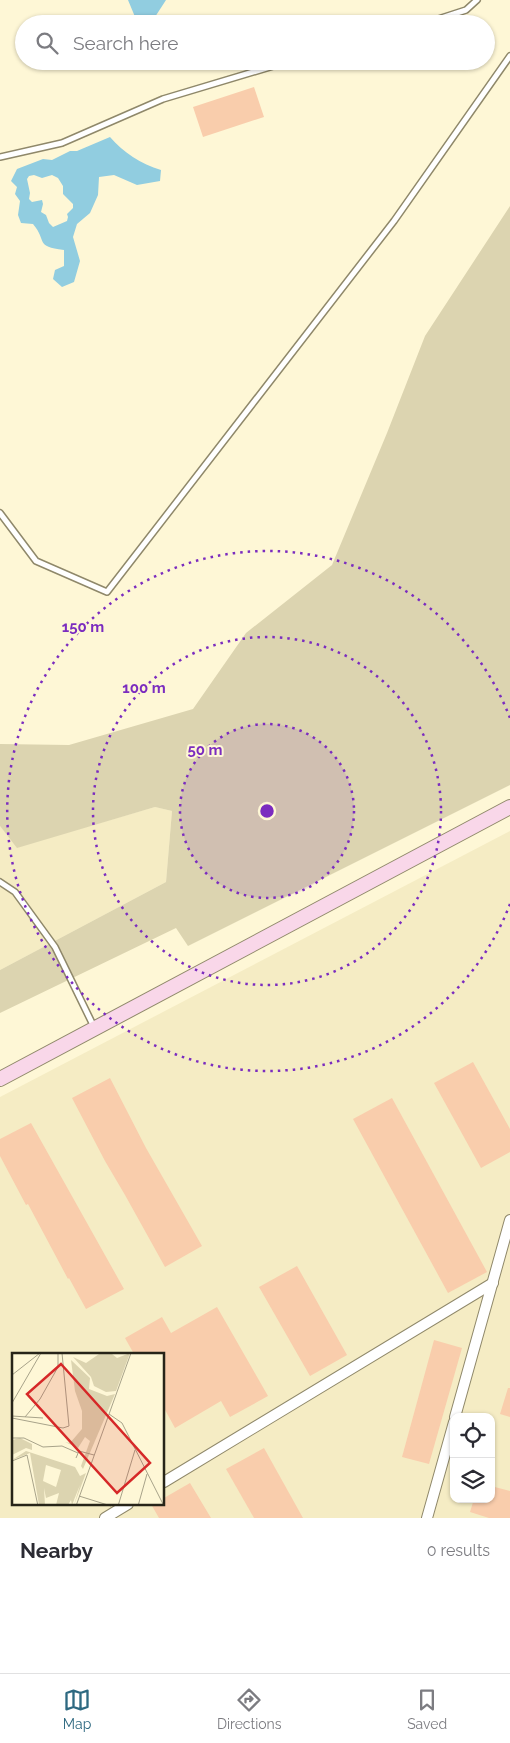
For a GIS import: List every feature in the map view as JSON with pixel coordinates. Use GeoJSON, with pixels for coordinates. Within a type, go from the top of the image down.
{"type":"FeatureCollection","features":[{"type":"Feature","properties":{"kind":"main road"},"geometry":{"type":"LineString","coordinates":[[0,1079],[510,807]]}},
{"type":"Feature","properties":{"kind":"street"},"geometry":{"type":"LineString","coordinates":[[456,1413],[510,1220]]}},
{"type":"Feature","properties":{"kind":"street"},"geometry":{"type":"LineString","coordinates":[[165,1481],[492,1283]]}},
{"type":"Feature","properties":{"kind":"street"},"geometry":{"type":"LineString","coordinates":[[427,1518],[450,1436]]}},
{"type":"Feature","properties":{"kind":"street"},"geometry":{"type":"LineString","coordinates":[[105,1518],[125,1506]]}},
{"type":"Feature","properties":{"kind":"lane"},"geometry":{"type":"LineString","coordinates":[[451,15],[466,10],[477,0]]}},
{"type":"Feature","properties":{"kind":"lane"},"geometry":{"type":"LineString","coordinates":[[0,513],[36,561],[108,592],[394,221],[510,56]]}},
{"type":"Feature","properties":{"kind":"lane"},"geometry":{"type":"LineString","coordinates":[[0,157],[62,143],[163,99],[260,70]]}},
{"type":"Feature","properties":{"kind":"lane"},"geometry":{"type":"LineString","coordinates":[[0,882],[15,892],[55,947],[94,1028]]}},
{"type":"Feature","properties":{"kind":"shaded area"},"geometry":{"type":"Polygon","coordinates":[[[510,206],[510,785],[188,946],[176,928],[0,1013],[0,970],[166,882],[172,811],[155,807],[17,848],[0,826],[0,744],[69,745],[193,709],[246,633],[332,565],[425,336],[510,206]]]}},
{"type":"Feature","properties":{"kind":"shaded area"},"geometry":{"type":"Polygon","coordinates":[[[155,807],[172,811],[166,882],[0,970],[0,826],[17,847],[155,807]]]}},
{"type":"Feature","properties":{"kind":"shaded area"},"geometry":{"type":"Polygon","coordinates":[[[510,831],[510,1518],[0,1518],[0,1097],[510,831]]]}},
{"type":"Feature","properties":{"kind":"water"},"geometry":{"type":"Polygon","coordinates":[[[128,0],[166,0],[156,15],[134,15],[128,0]]]}},
{"type":"Feature","properties":{"kind":"water"},"geometry":{"type":"Polygon","coordinates":[[[110,137],[133,157],[161,170],[160,181],[137,185],[114,175],[99,177],[98,195],[90,213],[77,224],[73,237],[80,261],[74,282],[62,287],[53,279],[55,270],[64,266],[64,250],[45,245],[33,224],[21,223],[18,215],[20,201],[15,194],[17,187],[11,181],[17,169],[43,159],[52,160],[70,151],[77,151],[110,137]],[[34,175],[29,176],[27,179],[30,193],[29,199],[32,202],[42,200],[41,212],[46,215],[53,227],[67,221],[67,214],[73,208],[73,204],[63,194],[63,186],[58,178],[52,175],[42,178],[34,175]]]}},
{"type":"Feature","properties":{"kind":"building"},"geometry":{"type":"Polygon","coordinates":[[[254,87],[264,117],[203,137],[193,107],[254,87]]]}},
{"type":"Feature","properties":{"kind":"building"},"geometry":{"type":"Polygon","coordinates":[[[473,1062],[510,1129],[510,1152],[481,1168],[434,1083],[473,1062]]]}},
{"type":"Feature","properties":{"kind":"building"},"geometry":{"type":"Polygon","coordinates":[[[110,1078],[146,1148],[202,1246],[165,1267],[72,1098],[110,1078]]]}},
{"type":"Feature","properties":{"kind":"building"},"geometry":{"type":"Polygon","coordinates":[[[392,1098],[487,1272],[448,1293],[353,1119],[392,1098]]]}},
{"type":"Feature","properties":{"kind":"building"},"geometry":{"type":"Polygon","coordinates":[[[31,1123],[124,1289],[86,1309],[0,1156],[0,1139],[31,1123]]]}},
{"type":"Feature","properties":{"kind":"building"},"geometry":{"type":"Polygon","coordinates":[[[297,1266],[347,1355],[310,1376],[259,1287],[297,1266]]]}},
{"type":"Feature","properties":{"kind":"building"},"geometry":{"type":"Polygon","coordinates":[[[217,1307],[268,1396],[230,1417],[221,1401],[175,1428],[165,1410],[165,1353],[133,1353],[125,1338],[162,1317],[171,1333],[217,1307]]]}},
{"type":"Feature","properties":{"kind":"building"},"geometry":{"type":"Polygon","coordinates":[[[434,1340],[462,1348],[429,1464],[402,1457],[434,1340]]]}},
{"type":"Feature","properties":{"kind":"building"},"geometry":{"type":"Polygon","coordinates":[[[508,1388],[510,1388],[510,1417],[500,1414],[508,1388]]]}},
{"type":"Feature","properties":{"kind":"building"},"geometry":{"type":"Polygon","coordinates":[[[264,1448],[303,1518],[254,1518],[226,1469],[264,1448]]]}},
{"type":"Feature","properties":{"kind":"building"},"geometry":{"type":"Polygon","coordinates":[[[190,1483],[211,1518],[159,1518],[152,1506],[165,1506],[165,1497],[190,1483]]]}},
{"type":"Feature","properties":{"kind":"building"},"geometry":{"type":"Polygon","coordinates":[[[495,1487],[510,1491],[510,1518],[489,1518],[470,1512],[473,1503],[495,1503],[495,1487]]]}}]}
